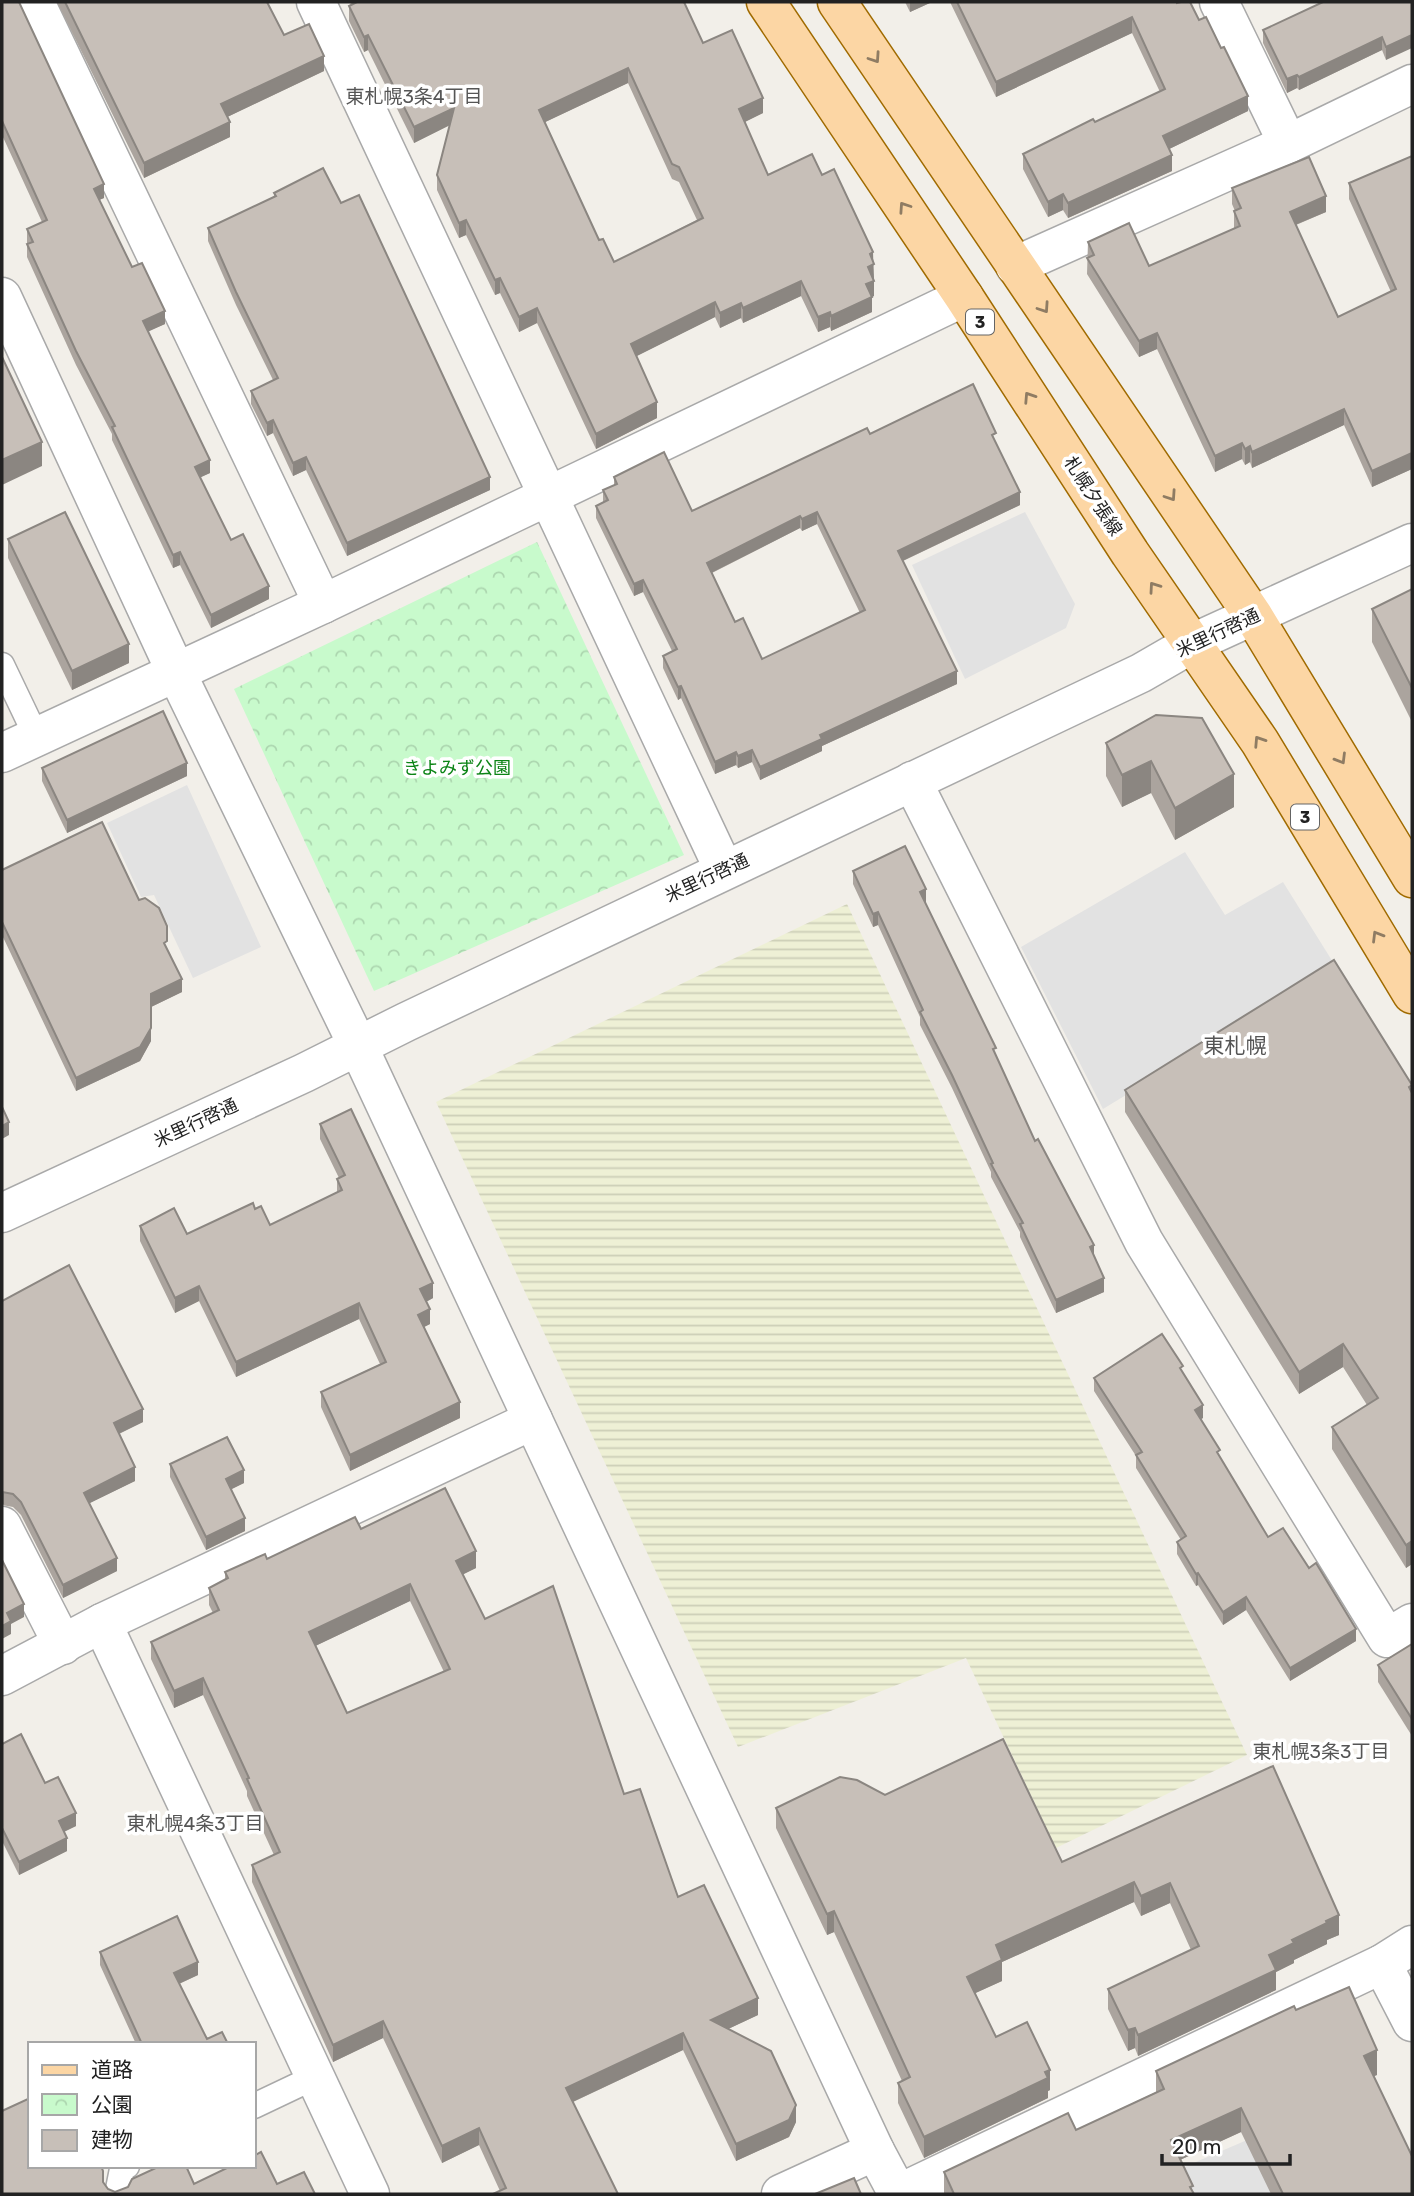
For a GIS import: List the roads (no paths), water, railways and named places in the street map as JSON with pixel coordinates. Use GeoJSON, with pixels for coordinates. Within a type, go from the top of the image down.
{"type":"FeatureCollection","features":[{"type":"Feature","properties":{"kind":"main road","name":"札幌夕張線"},"geometry":{"type":"LineString","coordinates":[[766,2],[1259,742],[1412,994]]}},
{"type":"Feature","properties":{"kind":"main road"},"geometry":{"type":"LineString","coordinates":[[837,2],[1254,617],[1412,878]]}},
{"type":"Feature","properties":{"kind":"street"},"geometry":{"type":"LineString","coordinates":[[35,2],[323,604]]}},
{"type":"Feature","properties":{"kind":"street"},"geometry":{"type":"LineString","coordinates":[[316,2],[724,870]]}},
{"type":"Feature","properties":{"kind":"street"},"geometry":{"type":"LineString","coordinates":[[1219,2],[1288,144]]}},
{"type":"Feature","properties":{"kind":"street"},"geometry":{"type":"LineString","coordinates":[[1015,266],[1288,144],[1412,84]]}},
{"type":"Feature","properties":{"kind":"street"},"geometry":{"type":"LineString","coordinates":[[2,297],[11,339],[358,1046],[875,2151],[898,2194],[1397,1955],[1412,2022]]}},
{"type":"Feature","properties":{"kind":"street"},"geometry":{"type":"LineString","coordinates":[[2,753],[323,604],[964,297]]}},
{"type":"Feature","properties":{"kind":"street","name":"米里行啓通"},"geometry":{"type":"LineString","coordinates":[[2,1213],[1141,673],[1193,643],[1412,543]]}},
{"type":"Feature","properties":{"kind":"street"},"geometry":{"type":"LineString","coordinates":[[912,781],[1144,1242],[1387,1638],[1412,1623]]}},
{"type":"Feature","properties":{"kind":"street"},"geometry":{"type":"LineString","coordinates":[[2,1676],[102,1623],[533,1420]]}},
{"type":"Feature","properties":{"kind":"street"},"geometry":{"type":"LineString","coordinates":[[2,1526],[64,1645]]}},
{"type":"Feature","properties":{"kind":"street"},"geometry":{"type":"LineString","coordinates":[[102,1623],[370,2194]]}},
{"type":"Feature","properties":{"kind":"street"},"geometry":{"type":"LineString","coordinates":[[781,2194],[875,2151]]}},
{"type":"Feature","properties":{"kind":"lane"},"geometry":{"type":"LineString","coordinates":[[2,665],[36,736]]}},
{"type":"Feature","properties":{"kind":"lane"},"geometry":{"type":"LineString","coordinates":[[256,2105],[315,2077]]}},
{"type":"Feature","properties":{"kind":"lane"},"geometry":{"type":"LineString","coordinates":[[117,2194],[123,2168]]}},
{"type":"Feature","properties":{"kind":"district","name":"東札幌3条4丁目"},"geometry":{"type":"Point","coordinates":[414,96]}},
{"type":"Feature","properties":{"kind":"district","name":"東札幌"},"geometry":{"type":"Point","coordinates":[1235,1045]}},
{"type":"Feature","properties":{"kind":"district","name":"東札幌3条3丁目"},"geometry":{"type":"Point","coordinates":[1321,1751]}},
{"type":"Feature","properties":{"kind":"district","name":"東札幌4条3丁目"},"geometry":{"type":"Point","coordinates":[195,1823]}},
{"type":"Feature","properties":{"kind":"park label","name":"きよみず公園"},"geometry":{"type":"Point","coordinates":[457,768]}}]}
